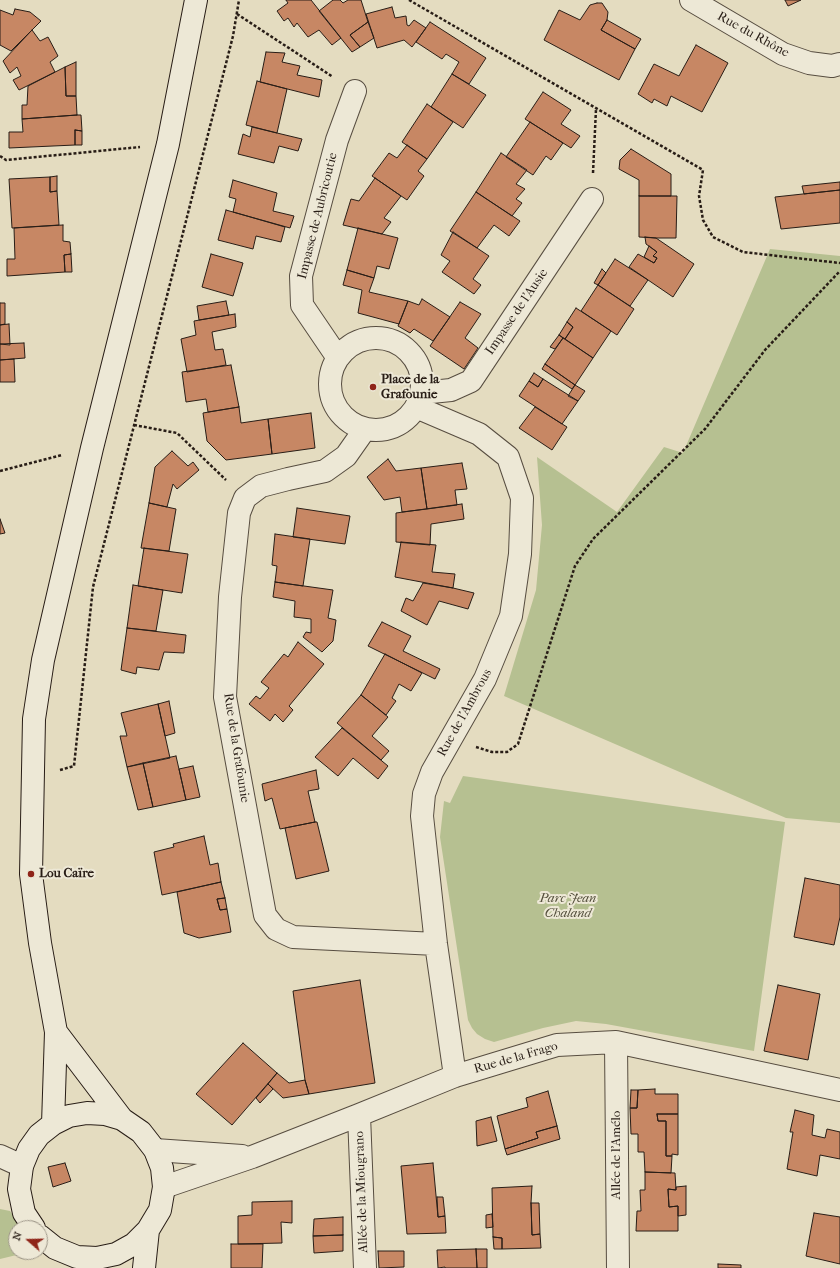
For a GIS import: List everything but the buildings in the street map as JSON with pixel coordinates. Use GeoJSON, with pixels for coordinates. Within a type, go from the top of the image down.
{"type":"FeatureCollection","features":[{"type":"Feature","properties":{"kind":"street"},"geometry":{"type":"LineString","coordinates":[[53,1124],[56,1032],[40,943],[31,874],[34,719],[43,660],[92,448],[168,144],[196,0]]}},
{"type":"Feature","properties":{"kind":"street","name":"Rue du Rhône"},"geometry":{"type":"LineString","coordinates":[[691,0],[783,54],[809,63],[832,66],[840,64]]}},
{"type":"Feature","properties":{"kind":"street","name":"Impasse de Aubricoutie"},"geometry":{"type":"LineString","coordinates":[[338,358],[302,305],[301,276],[336,140],[355,91]]}},
{"type":"Feature","properties":{"kind":"street","name":"Impasse de l'Ausie"},"geometry":{"type":"LineString","coordinates":[[419,400],[451,390],[471,381],[592,199]]}},
{"type":"Feature","properties":{"kind":"street"},"geometry":{"type":"LineString","coordinates":[[378,338],[394,341],[407,350],[416,362],[422,377],[419,400],[407,419],[394,426],[380,430],[365,430],[352,424],[340,414],[333,401],[330,387],[331,372],[338,358],[348,347],[363,340],[378,338]]}},
{"type":"Feature","properties":{"kind":"street","name":"Rue de l'Ambrous"},"geometry":{"type":"LineString","coordinates":[[419,400],[479,434],[508,457],[522,498],[520,554],[511,616],[485,679],[432,772],[424,794],[422,816],[436,944],[455,1076]]}},
{"type":"Feature","properties":{"kind":"street"},"geometry":{"type":"LineString","coordinates":[[245,498],[261,486],[326,471],[346,456],[365,430]]}},
{"type":"Feature","properties":{"kind":"street","name":"Rue de la Grafounie"},"geometry":{"type":"LineString","coordinates":[[245,498],[239,513],[230,597],[225,697],[265,915],[276,929],[293,937],[436,944]]}},
{"type":"Feature","properties":{"kind":"street"},"geometry":{"type":"LineString","coordinates":[[56,1032],[122,1119]]}},
{"type":"Feature","properties":{"kind":"street","name":"Rue de la Frago"},"geometry":{"type":"LineString","coordinates":[[164,1187],[252,1157],[455,1076],[557,1045],[616,1042],[840,1090]]}},
{"type":"Feature","properties":{"kind":"street","name":"Allée de l'Amélo"},"geometry":{"type":"LineString","coordinates":[[616,1042],[618,1268]]}},
{"type":"Feature","properties":{"kind":"street"},"geometry":{"type":"LineString","coordinates":[[29,1220],[24,1212],[19,1189],[22,1166],[29,1149],[39,1135],[53,1124],[70,1116],[87,1113],[105,1114],[122,1119],[141,1132],[155,1150],[162,1168],[164,1187],[160,1210],[148,1230],[134,1244],[116,1254],[81,1262],[55,1248],[48,1242]]}},
{"type":"Feature","properties":{"kind":"street","name":"Allée de la Miougrano"},"geometry":{"type":"LineString","coordinates":[[359,1115],[365,1268]]}},
{"type":"Feature","properties":{"kind":"street"},"geometry":{"type":"LineString","coordinates":[[155,1150],[252,1157]]}},
{"type":"Feature","properties":{"kind":"street"},"geometry":{"type":"LineString","coordinates":[[0,1156],[22,1166]]}},
{"type":"Feature","properties":{"kind":"street"},"geometry":{"type":"LineString","coordinates":[[144,1268],[148,1230]]}},
{"type":"Feature","properties":{"kind":"path"},"geometry":{"type":"LineString","coordinates":[[32,778],[74,766],[93,587],[233,36],[239,0]]}},
{"type":"Feature","properties":{"kind":"path"},"geometry":{"type":"LineString","coordinates":[[409,0],[703,170],[699,196],[703,220],[713,238],[743,252],[840,264]]}},
{"type":"Feature","properties":{"kind":"path"},"geometry":{"type":"LineString","coordinates":[[236,14],[355,91]]}},
{"type":"Feature","properties":{"kind":"path"},"geometry":{"type":"LineString","coordinates":[[592,199],[596,108]]}},
{"type":"Feature","properties":{"kind":"path"},"geometry":{"type":"LineString","coordinates":[[0,156],[6,160],[168,144]]}},
{"type":"Feature","properties":{"kind":"path"},"geometry":{"type":"LineString","coordinates":[[451,740],[492,752],[507,752],[518,744],[575,566],[593,539],[705,429],[765,350],[840,271]]}},
{"type":"Feature","properties":{"kind":"path"},"geometry":{"type":"LineString","coordinates":[[134,425],[176,433],[245,498]]}},
{"type":"Feature","properties":{"kind":"path"},"geometry":{"type":"LineString","coordinates":[[0,471],[92,448]]}},
{"type":"Feature","properties":{"kind":"green space"},"geometry":{"type":"Polygon","coordinates":[[[770,249],[840,256],[840,823],[786,818],[504,696],[536,590],[542,525],[537,457],[617,512],[664,447],[683,453],[770,249]]]}},
{"type":"Feature","properties":{"kind":"green space","name":"Parc Jean Chaland"},"geometry":{"type":"Polygon","coordinates":[[[463,776],[785,822],[754,1051],[606,1024],[576,1021],[543,1028],[494,1042],[477,1034],[468,1020],[440,837],[444,801],[450,803],[463,776]]]}},
{"type":"Feature","properties":{"kind":"green space"},"geometry":{"type":"Polygon","coordinates":[[[0,1209],[10,1211],[16,1220],[8,1220],[8,1257],[0,1259],[0,1209]]]}},
{"type":"Feature","properties":{"kind":"place","name":"Place de la Grafounie"},"geometry":{"type":"Point","coordinates":[373,387]}},
{"type":"Feature","properties":{"kind":"place","name":"Lou Caïre"},"geometry":{"type":"Point","coordinates":[31,874]}}]}
